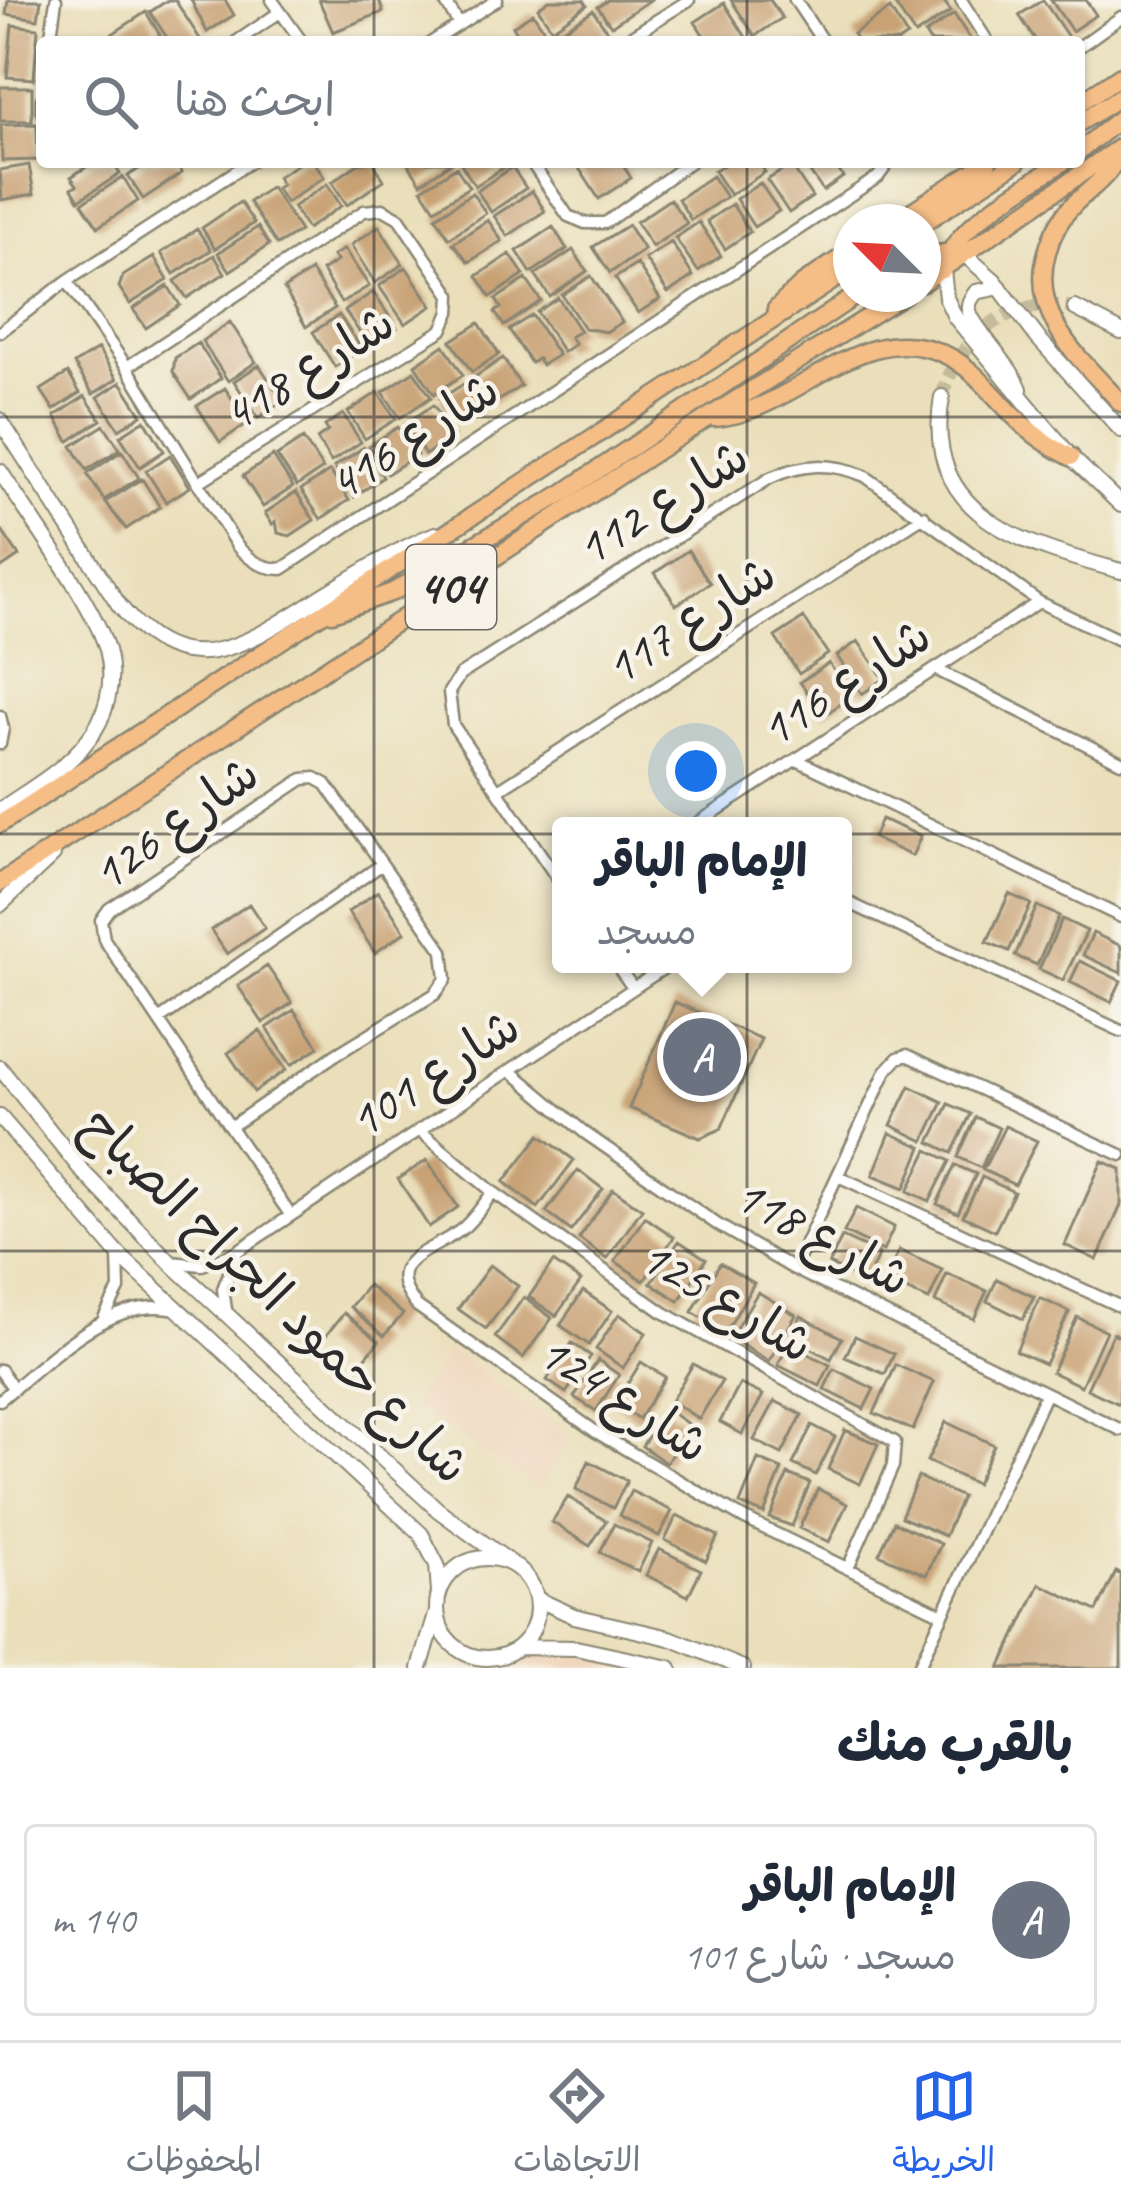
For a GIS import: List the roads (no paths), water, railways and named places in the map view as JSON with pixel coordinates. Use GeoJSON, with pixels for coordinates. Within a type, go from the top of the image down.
{"type":"FeatureCollection","features":[{"type":"Feature","properties":{"kind":"main road"},"geometry":{"type":"LineString","coordinates":[[1085,99],[1121,75]]}},
{"type":"Feature","properties":{"kind":"main road"},"geometry":{"type":"LineString","coordinates":[[1085,119],[1121,96]]}},
{"type":"Feature","properties":{"kind":"main road"},"geometry":{"type":"LineString","coordinates":[[1085,146],[1121,118]]}},
{"type":"Feature","properties":{"kind":"main road"},"geometry":{"type":"LineString","coordinates":[[941,268],[1121,147]]}},
{"type":"Feature","properties":{"kind":"main road"},"geometry":{"type":"LineString","coordinates":[[1121,147],[1111,171],[1071,207],[1058,226],[1045,256],[1042,279],[1055,327],[1121,403]]}},
{"type":"Feature","properties":{"kind":"main road"},"geometry":{"type":"LineString","coordinates":[[923,204],[979,168]]}},
{"type":"Feature","properties":{"kind":"main road"},"geometry":{"type":"LineString","coordinates":[[941,211],[1008,168]]}},
{"type":"Feature","properties":{"kind":"main road"},"geometry":{"type":"LineString","coordinates":[[952,259],[980,220],[1054,168]]}},
{"type":"Feature","properties":{"kind":"main road"},"geometry":{"type":"LineString","coordinates":[[941,258],[952,259]]}},
{"type":"Feature","properties":{"kind":"main road"},"geometry":{"type":"LineString","coordinates":[[763,325],[802,285],[833,263]]}},
{"type":"Feature","properties":{"kind":"main road","name":"404"},"geometry":{"type":"LineString","coordinates":[[0,824],[833,280]]}},
{"type":"Feature","properties":{"kind":"main road"},"geometry":{"type":"LineString","coordinates":[[316,616],[351,609],[393,592],[565,492],[833,311]]}},
{"type":"Feature","properties":{"kind":"main road","name":"404"},"geometry":{"type":"LineString","coordinates":[[0,883],[875,312]]}},
{"type":"Feature","properties":{"kind":"main road"},"geometry":{"type":"LineString","coordinates":[[707,418],[757,410],[868,348],[905,343],[957,362],[1029,430],[1071,457]]}},
{"type":"Feature","properties":{"kind":"street"},"geometry":{"type":"LineString","coordinates":[[51,36],[56,0]]}},
{"type":"Feature","properties":{"kind":"street"},"geometry":{"type":"LineString","coordinates":[[272,0],[298,36]]}},
{"type":"Feature","properties":{"kind":"street"},"geometry":{"type":"LineString","coordinates":[[444,0],[459,25]]}},
{"type":"Feature","properties":{"kind":"street"},"geometry":{"type":"LineString","coordinates":[[442,36],[497,0]]}},
{"type":"Feature","properties":{"kind":"street"},"geometry":{"type":"LineString","coordinates":[[632,36],[689,0]]}},
{"type":"Feature","properties":{"kind":"street"},"geometry":{"type":"LineString","coordinates":[[796,0],[819,36]]}},
{"type":"Feature","properties":{"kind":"street"},"geometry":{"type":"LineString","coordinates":[[962,0],[984,36]]}},
{"type":"Feature","properties":{"kind":"street"},"geometry":{"type":"LineString","coordinates":[[245,36],[280,12]]}},
{"type":"Feature","properties":{"kind":"street"},"geometry":{"type":"LineString","coordinates":[[1085,43],[1121,17]]}},
{"type":"Feature","properties":{"kind":"street"},"geometry":{"type":"LineString","coordinates":[[0,332],[67,281],[241,168]]}},
{"type":"Feature","properties":{"kind":"street"},"geometry":{"type":"LineString","coordinates":[[535,168],[568,216],[585,223],[605,223],[682,168]]}},
{"type":"Feature","properties":{"kind":"street","name":"شارع 416"},"geometry":{"type":"LineString","coordinates":[[67,281],[249,560],[282,569],[885,168]]}},
{"type":"Feature","properties":{"kind":"street","name":"شارع 418"},"geometry":{"type":"LineString","coordinates":[[127,367],[364,211],[383,209],[399,218],[451,295],[442,330],[200,482]]}},
{"type":"Feature","properties":{"kind":"street"},"geometry":{"type":"LineString","coordinates":[[1121,430],[1037,337],[1000,287],[952,259],[944,291],[951,311],[1071,457],[1121,505]]}},
{"type":"Feature","properties":{"kind":"street"},"geometry":{"type":"LineString","coordinates":[[1000,287],[976,292],[970,313],[1013,373],[1022,400]]}},
{"type":"Feature","properties":{"kind":"street"},"geometry":{"type":"LineString","coordinates":[[1075,308],[1121,332]]}},
{"type":"Feature","properties":{"kind":"street"},"geometry":{"type":"LineString","coordinates":[[0,319],[20,314]]}},
{"type":"Feature","properties":{"kind":"street"},"geometry":{"type":"LineString","coordinates":[[942,398],[939,429],[945,461],[971,507],[1027,542],[1121,571]]}},
{"type":"Feature","properties":{"kind":"street"},"geometry":{"type":"LineString","coordinates":[[0,420],[138,627],[174,646],[214,651],[253,641],[400,550],[462,524]]}},
{"type":"Feature","properties":{"kind":"street","name":"شارع 112"},"geometry":{"type":"LineString","coordinates":[[552,871],[453,725],[449,692],[460,675],[770,478],[793,468],[844,468],[865,476],[1039,602],[1121,641]]}},
{"type":"Feature","properties":{"kind":"street"},"geometry":{"type":"LineString","coordinates":[[0,471],[101,632],[110,676],[104,711],[73,757],[0,810]]}},
{"type":"Feature","properties":{"kind":"street","name":"شارع 117"},"geometry":{"type":"LineString","coordinates":[[498,790],[924,516]]}},
{"type":"Feature","properties":{"kind":"street"},"geometry":{"type":"LineString","coordinates":[[70,582],[84,579],[94,566]]}},
{"type":"Feature","properties":{"kind":"street","name":"شارع 116"},"geometry":{"type":"LineString","coordinates":[[707,817],[1039,602]]}},
{"type":"Feature","properties":{"kind":"street"},"geometry":{"type":"LineString","coordinates":[[937,670],[1121,762]]}},
{"type":"Feature","properties":{"kind":"street"},"geometry":{"type":"LineString","coordinates":[[0,716],[0,744]]}},
{"type":"Feature","properties":{"kind":"street"},"geometry":{"type":"LineString","coordinates":[[797,760],[1121,917]]}},
{"type":"Feature","properties":{"kind":"street","name":"شارع 126"},"geometry":{"type":"LineString","coordinates":[[230,1127],[441,987],[447,969],[443,951],[326,784],[309,778],[109,909],[101,920],[100,933],[160,1019],[230,1127],[290,1213]]}},
{"type":"Feature","properties":{"kind":"street"},"geometry":{"type":"LineString","coordinates":[[0,905],[70,839]]}},
{"type":"Feature","properties":{"kind":"street"},"geometry":{"type":"LineString","coordinates":[[160,1019],[381,865]]}},
{"type":"Feature","properties":{"kind":"street"},"geometry":{"type":"LineString","coordinates":[[852,904],[1121,1031]]}},
{"type":"Feature","properties":{"kind":"street"},"geometry":{"type":"LineString","coordinates":[[622,973],[633,988]]}},
{"type":"Feature","properties":{"kind":"street","name":"شارع 101"},"geometry":{"type":"LineString","coordinates":[[170,1262],[202,1264],[242,1248],[656,973]]}},
{"type":"Feature","properties":{"kind":"street"},"geometry":{"type":"LineString","coordinates":[[794,1269],[886,1071],[898,1058],[907,1055],[1121,1155]]}},
{"type":"Feature","properties":{"kind":"street","name":"شارع حمود الجراح الصباح"},"geometry":{"type":"LineString","coordinates":[[0,1068],[82,1171],[170,1262],[438,1510],[511,1563]]}},
{"type":"Feature","properties":{"kind":"street","name":"شارع 118"},"geometry":{"type":"LineString","coordinates":[[511,1071],[585,1132],[691,1208],[794,1269],[1121,1430]]}},
{"type":"Feature","properties":{"kind":"street","name":"شارع حمود الجراح الصباح"},"geometry":{"type":"LineString","coordinates":[[0,1117],[118,1254],[422,1534],[437,1565],[439,1592]]}},
{"type":"Feature","properties":{"kind":"street","name":"شارع 125"},"geometry":{"type":"LineString","coordinates":[[419,1130],[493,1192],[663,1312],[895,1442],[893,1466],[848,1568]]}},
{"type":"Feature","properties":{"kind":"street"},"geometry":{"type":"LineString","coordinates":[[838,1176],[1121,1307]]}},
{"type":"Feature","properties":{"kind":"street","name":"شارع 124"},"geometry":{"type":"LineString","coordinates":[[493,1192],[464,1228],[412,1259],[403,1272],[403,1289],[417,1306],[596,1432],[743,1518],[942,1614]]}},
{"type":"Feature","properties":{"kind":"street"},"geometry":{"type":"LineString","coordinates":[[227,1316],[224,1280],[242,1248]]}},
{"type":"Feature","properties":{"kind":"street"},"geometry":{"type":"LineString","coordinates":[[103,1321],[119,1289],[118,1254]]}},
{"type":"Feature","properties":{"kind":"street"},"geometry":{"type":"LineString","coordinates":[[0,1400],[103,1321],[138,1306],[176,1309]]}},
{"type":"Feature","properties":{"kind":"street"},"geometry":{"type":"LineString","coordinates":[[0,1370],[14,1389]]}},
{"type":"Feature","properties":{"kind":"street"},"geometry":{"type":"LineString","coordinates":[[918,1668],[1045,1395]]}},
{"type":"Feature","properties":{"kind":"street"},"geometry":{"type":"LineString","coordinates":[[420,1668],[432,1640],[439,1592],[447,1576],[476,1558],[511,1563],[532,1585],[537,1599],[534,1626],[519,1647]]}},
{"type":"Feature","properties":{"kind":"street"},"geometry":{"type":"LineString","coordinates":[[537,1599],[587,1620],[670,1639],[743,1668]]}},
{"type":"Feature","properties":{"kind":"street"},"geometry":{"type":"LineString","coordinates":[[436,1610],[448,1641],[460,1652],[492,1658]]}},
{"type":"Feature","properties":{"kind":"street"},"geometry":{"type":"LineString","coordinates":[[464,1668],[519,1647],[576,1648],[670,1668]]}},
{"type":"Feature","properties":{"kind":"tunnel"},"geometry":{"type":"LineString","coordinates":[[942,397],[961,355],[990,325],[1029,308],[1075,308]]}},
{"type":"Feature","properties":{"kind":"place","name":"الإمام الباقر"},"geometry":{"type":"Point","coordinates":[702,1057]}}]}
